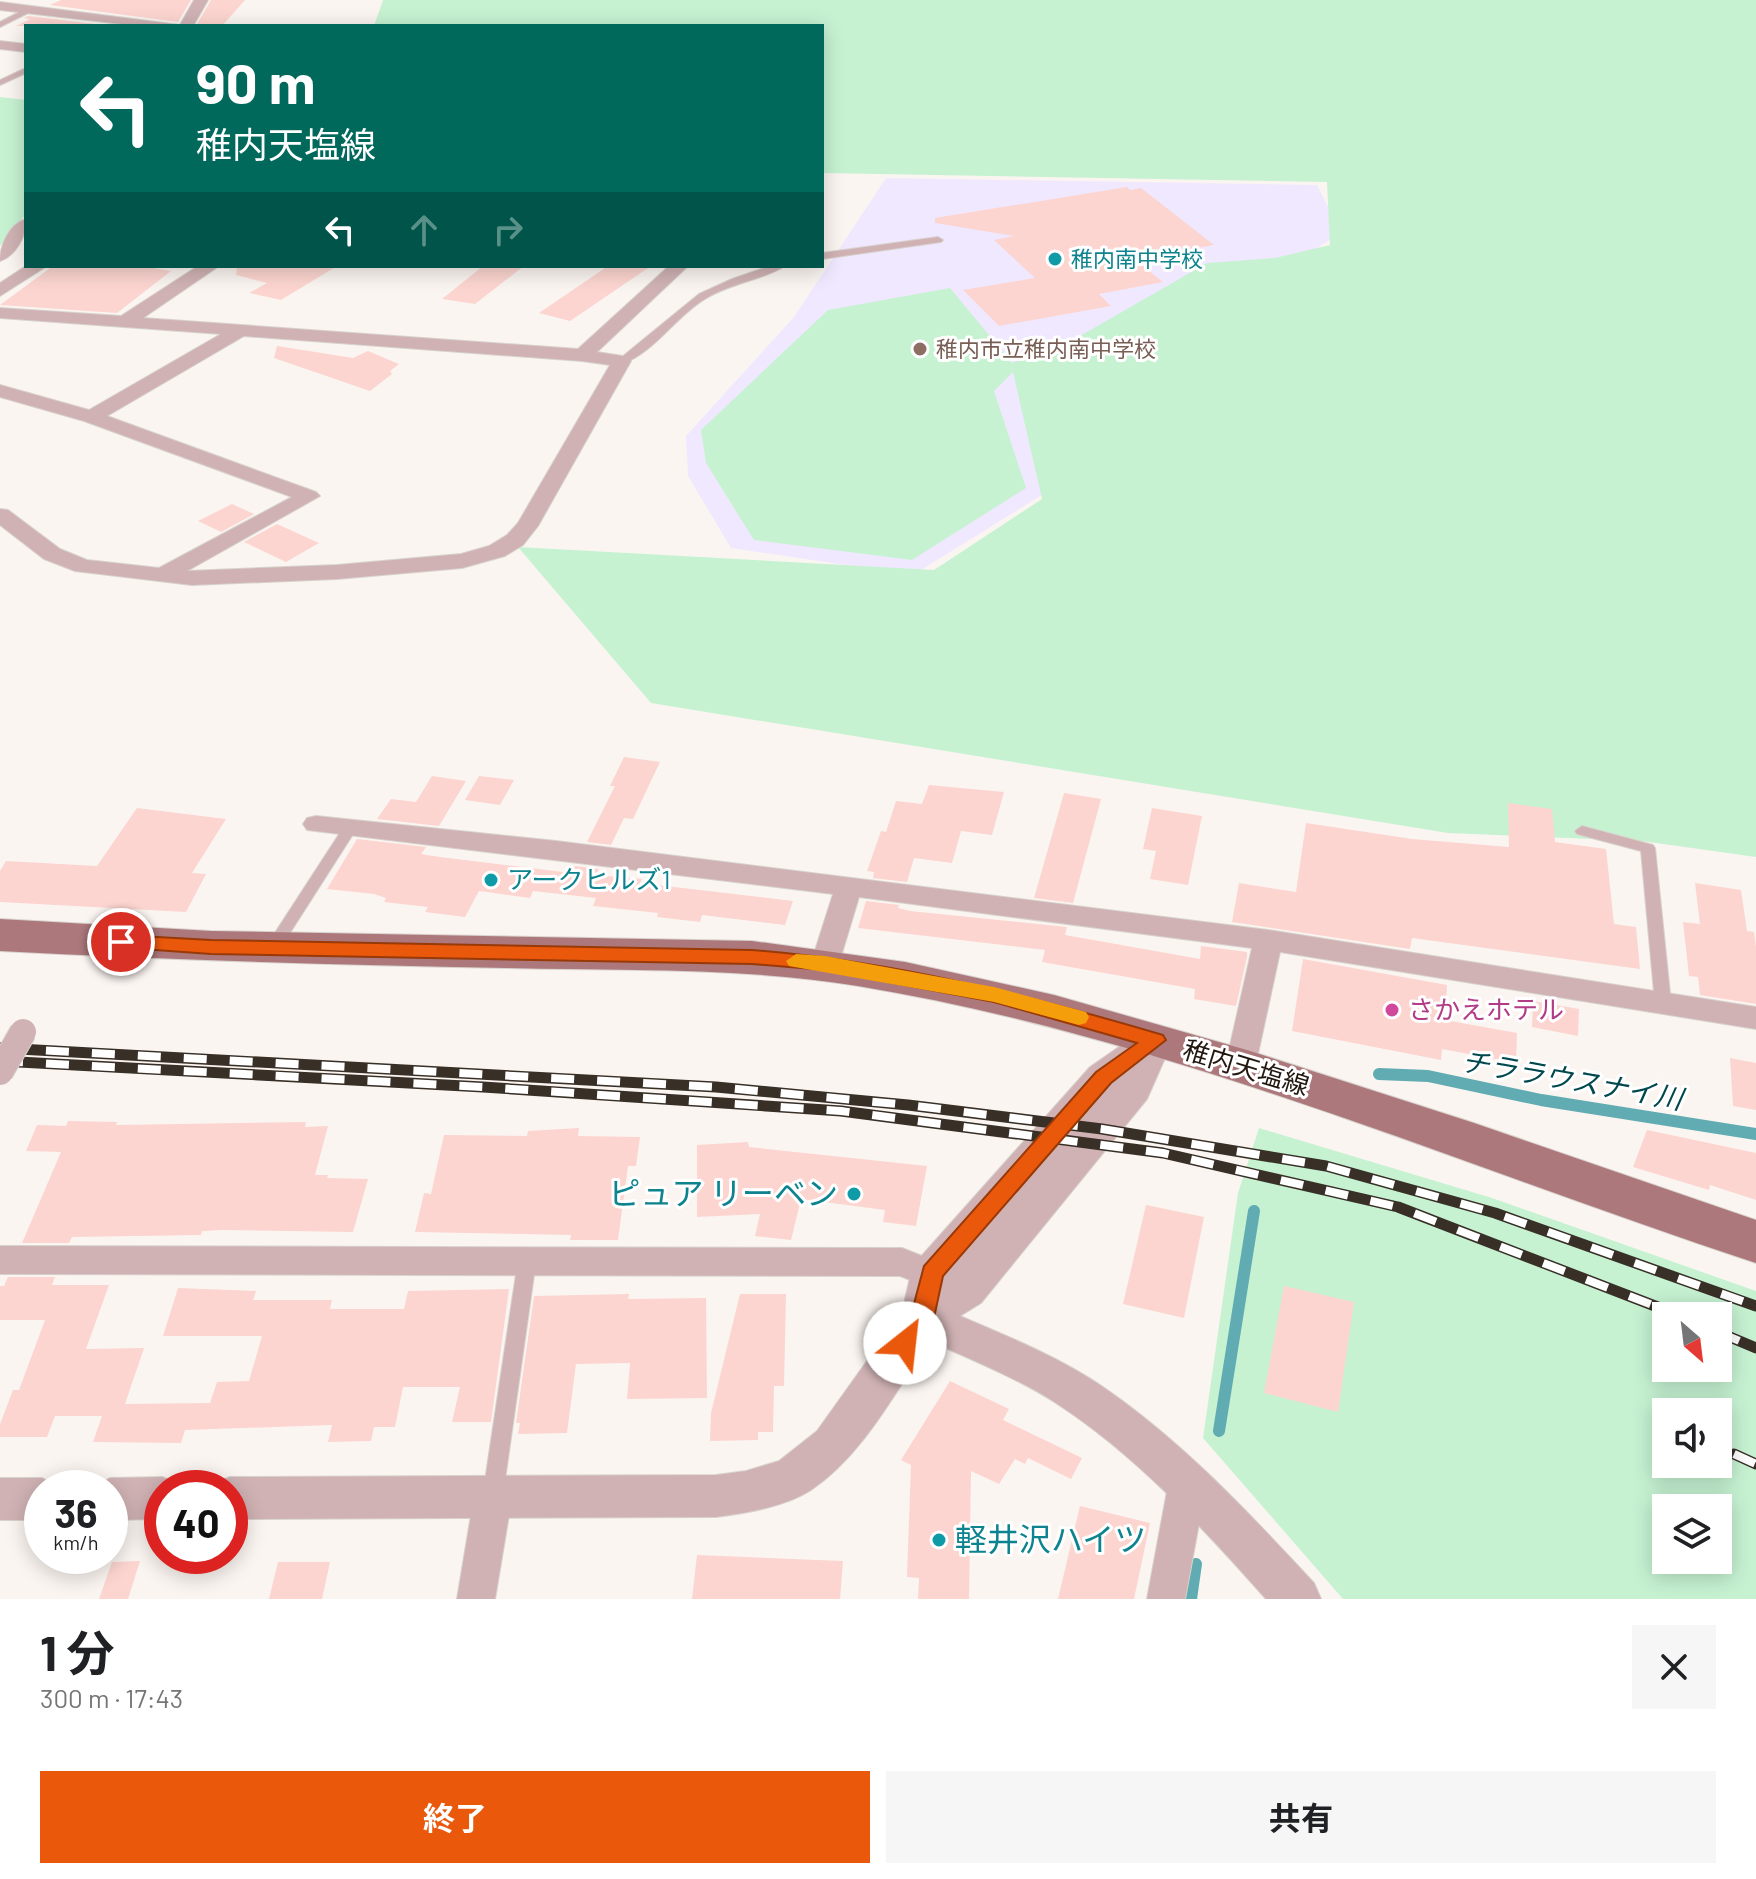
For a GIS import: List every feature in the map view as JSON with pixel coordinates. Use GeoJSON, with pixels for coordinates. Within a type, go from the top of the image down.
{"type":"FeatureCollection","features":[{"type":"Feature","properties":{"kind":"main road","name":"稚内天塩線"},"geometry":{"type":"LineString","coordinates":[[0,935],[273,948],[752,957],[825,963],[994,995],[1241,1063],[1756,1242]]}},
{"type":"Feature","properties":{"kind":"street"},"geometry":{"type":"LineString","coordinates":[[187,24],[201,0]]}},
{"type":"Feature","properties":{"kind":"street"},"geometry":{"type":"LineString","coordinates":[[0,6],[157,24]]}},
{"type":"Feature","properties":{"kind":"street"},"geometry":{"type":"LineString","coordinates":[[2,46],[24,48]]}},
{"type":"Feature","properties":{"kind":"street"},"geometry":{"type":"LineString","coordinates":[[0,256],[24,226]]}},
{"type":"Feature","properties":{"kind":"street"},"geometry":{"type":"LineString","coordinates":[[0,291],[35,268]]}},
{"type":"Feature","properties":{"kind":"street"},"geometry":{"type":"LineString","coordinates":[[123,323],[207,268]]}},
{"type":"Feature","properties":{"kind":"street"},"geometry":{"type":"LineString","coordinates":[[582,355],[677,268]]}},
{"type":"Feature","properties":{"kind":"street"},"geometry":{"type":"LineString","coordinates":[[0,313],[582,355],[622,361],[527,526],[515,540],[497,551],[428,566],[226,578],[162,575],[83,566],[52,554],[0,515]]}},
{"type":"Feature","properties":{"kind":"street"},"geometry":{"type":"LineString","coordinates":[[91,417],[240,331]]}},
{"type":"Feature","properties":{"kind":"street"},"geometry":{"type":"LineString","coordinates":[[0,391],[91,417],[309,496],[162,575]]}},
{"type":"Feature","properties":{"kind":"street"},"geometry":{"type":"LineString","coordinates":[[316,824],[849,886],[1268,940],[1756,1018]]}},
{"type":"Feature","properties":{"kind":"street"},"geometry":{"type":"LineString","coordinates":[[825,963],[849,886]]}},
{"type":"Feature","properties":{"kind":"street"},"geometry":{"type":"LineString","coordinates":[[1241,1063],[1268,940]]}},
{"type":"Feature","properties":{"kind":"street"},"geometry":{"type":"LineString","coordinates":[[0,1072],[23,1032]]}},
{"type":"Feature","properties":{"kind":"street"},"geometry":{"type":"LineString","coordinates":[[248,1498],[716,1496],[746,1492],[793,1477],[813,1463],[847,1428],[949,1282],[1134,1089],[1155,1040]]}},
{"type":"Feature","properties":{"kind":"street"},"geometry":{"type":"LineString","coordinates":[[0,1260],[902,1262],[949,1282]]}},
{"type":"Feature","properties":{"kind":"street"},"geometry":{"type":"LineString","coordinates":[[922,1318],[1048,1377],[1086,1399],[1187,1486],[1297,1599]]}},
{"type":"Feature","properties":{"kind":"street"},"geometry":{"type":"LineString","coordinates":[[1166,1599],[1187,1486]]}},
{"type":"Feature","properties":{"kind":"street"},"geometry":{"type":"LineString","coordinates":[[476,1599],[493,1497]]}},
{"type":"Feature","properties":{"kind":"street"},"geometry":{"type":"LineString","coordinates":[[0,1499],[24,1499]]}},
{"type":"Feature","properties":{"kind":"lane"},"geometry":{"type":"LineString","coordinates":[[0,25],[32,9]]}},
{"type":"Feature","properties":{"kind":"lane"},"geometry":{"type":"LineString","coordinates":[[0,83],[24,72]]}},
{"type":"Feature","properties":{"kind":"lane"},"geometry":{"type":"LineString","coordinates":[[824,255],[938,240]]}},
{"type":"Feature","properties":{"kind":"lane"},"geometry":{"type":"LineString","coordinates":[[622,361],[642,351],[692,302],[745,277],[774,268]]}},
{"type":"Feature","properties":{"kind":"lane"},"geometry":{"type":"LineString","coordinates":[[273,948],[350,828]]}},
{"type":"Feature","properties":{"kind":"lane"},"geometry":{"type":"LineString","coordinates":[[1582,831],[1648,848],[1663,1003]]}},
{"type":"Feature","properties":{"kind":"lane"},"geometry":{"type":"LineString","coordinates":[[493,1497],[527,1261]]}},
{"type":"Feature","properties":{"kind":"shaded area","name":"稚内市立稚内南中学校"},"geometry":{"type":"Polygon","coordinates":[[[886,178],[1317,185],[1341,233],[1288,266],[1045,493],[913,575],[731,548],[688,476],[686,436],[794,317],[886,178]]]}},
{"type":"Feature","properties":{"kind":"green space"},"geometry":{"type":"Polygon","coordinates":[[[383,0],[1756,0],[1756,857],[1642,841],[1448,833],[651,703],[518,547],[934,570],[1042,499],[1013,372],[994,391],[1026,488],[912,560],[754,540],[706,463],[701,430],[828,310],[950,288],[1012,363],[1080,336],[1207,263],[1275,258],[1330,245],[1327,182],[824,173],[824,24],[375,24],[383,0]]]}},
{"type":"Feature","properties":{"kind":"green space"},"geometry":{"type":"Polygon","coordinates":[[[0,97],[24,100],[24,216],[0,246],[0,97]]]}},
{"type":"Feature","properties":{"kind":"green space"},"geometry":{"type":"Polygon","coordinates":[[[1259,1128],[1492,1198],[1756,1291],[1756,1599],[1343,1599],[1203,1438],[1238,1193],[1259,1128]]]}},
{"type":"Feature","properties":{"kind":"building"},"geometry":{"type":"Polygon","coordinates":[[[61,0],[191,0],[178,22],[50,5],[61,0]]]}},
{"type":"Feature","properties":{"kind":"building"},"geometry":{"type":"Polygon","coordinates":[[[211,0],[245,0],[224,24],[197,24],[211,0]]]}},
{"type":"Feature","properties":{"kind":"building"},"geometry":{"type":"Polygon","coordinates":[[[24,18],[96,24],[16,26],[30,19],[24,18]]]}},
{"type":"Feature","properties":{"kind":"building"},"geometry":{"type":"Polygon","coordinates":[[[1127,187],[1130,190],[1141,188],[1214,245],[1134,259],[1163,282],[1099,294],[1111,306],[999,326],[963,290],[1035,278],[994,240],[1014,236],[935,223],[935,218],[1127,187]]]}},
{"type":"Feature","properties":{"kind":"building"},"geometry":{"type":"Polygon","coordinates":[[[50,268],[153,268],[171,271],[117,313],[0,305],[50,268]]]}},
{"type":"Feature","properties":{"kind":"building"},"geometry":{"type":"Polygon","coordinates":[[[237,268],[334,268],[281,300],[249,293],[267,283],[236,275],[237,268]]]}},
{"type":"Feature","properties":{"kind":"building"},"geometry":{"type":"Polygon","coordinates":[[[481,268],[521,268],[475,304],[442,299],[481,268]]]}},
{"type":"Feature","properties":{"kind":"building"},"geometry":{"type":"Polygon","coordinates":[[[605,268],[648,268],[570,321],[539,313],[605,268]]]}},
{"type":"Feature","properties":{"kind":"building"},"geometry":{"type":"Polygon","coordinates":[[[277,346],[353,358],[368,351],[399,364],[390,371],[392,374],[370,391],[274,358],[277,346]]]}},
{"type":"Feature","properties":{"kind":"building"},"geometry":{"type":"Polygon","coordinates":[[[232,504],[254,514],[221,532],[198,521],[232,504]]]}},
{"type":"Feature","properties":{"kind":"building"},"geometry":{"type":"Polygon","coordinates":[[[277,524],[319,543],[286,562],[244,542],[277,524]]]}},
{"type":"Feature","properties":{"kind":"building"},"geometry":{"type":"Polygon","coordinates":[[[624,757],[660,762],[633,819],[624,818],[611,845],[587,842],[615,786],[610,786],[624,757]]]}},
{"type":"Feature","properties":{"kind":"building"},"geometry":{"type":"Polygon","coordinates":[[[432,776],[466,781],[439,826],[377,819],[391,799],[416,802],[432,776]]]}},
{"type":"Feature","properties":{"kind":"building"},"geometry":{"type":"Polygon","coordinates":[[[479,776],[514,780],[500,805],[465,800],[479,776]]]}},
{"type":"Feature","properties":{"kind":"building"},"geometry":{"type":"Polygon","coordinates":[[[929,785],[1004,792],[992,835],[961,831],[952,863],[914,858],[907,882],[873,878],[874,872],[867,871],[881,831],[886,832],[896,801],[922,804],[929,785]]]}},
{"type":"Feature","properties":{"kind":"building"},"geometry":{"type":"Polygon","coordinates":[[[1064,793],[1101,799],[1073,903],[1034,898],[1064,793]]]}},
{"type":"Feature","properties":{"kind":"building"},"geometry":{"type":"Polygon","coordinates":[[[1508,803],[1552,809],[1555,842],[1606,849],[1614,924],[1636,927],[1640,969],[1412,938],[1410,949],[1232,922],[1239,883],[1296,892],[1306,823],[1412,839],[1509,847],[1508,803]]]}},
{"type":"Feature","properties":{"kind":"building"},"geometry":{"type":"Polygon","coordinates":[[[137,808],[226,819],[192,873],[206,874],[186,912],[0,902],[0,871],[6,861],[97,866],[137,808]]]}},
{"type":"Feature","properties":{"kind":"building"},"geometry":{"type":"Polygon","coordinates":[[[1152,808],[1202,816],[1188,885],[1150,879],[1156,851],[1143,849],[1152,808]]]}},
{"type":"Feature","properties":{"kind":"building"},"geometry":{"type":"Polygon","coordinates":[[[357,839],[426,847],[421,854],[440,857],[571,873],[575,866],[599,869],[596,875],[642,879],[640,883],[793,901],[785,925],[702,915],[700,922],[657,917],[658,913],[593,906],[596,898],[533,891],[530,898],[479,891],[465,917],[425,912],[428,907],[384,902],[386,898],[374,894],[327,889],[357,839]]]}},
{"type":"Feature","properties":{"kind":"building"},"geometry":{"type":"Polygon","coordinates":[[[1695,883],[1741,890],[1747,931],[1754,932],[1756,947],[1756,1004],[1700,995],[1698,977],[1689,976],[1683,922],[1700,924],[1695,883]]]}},
{"type":"Feature","properties":{"kind":"building"},"geometry":{"type":"Polygon","coordinates":[[[866,901],[899,905],[898,908],[910,911],[1067,927],[1065,935],[1200,959],[1201,946],[1247,952],[1247,957],[1236,1006],[1194,999],[1195,989],[1042,962],[1045,950],[858,928],[866,901]]]}},
{"type":"Feature","properties":{"kind":"building"},"geometry":{"type":"Polygon","coordinates":[[[1303,959],[1447,985],[1445,1020],[1517,1033],[1516,1063],[1442,1049],[1441,1060],[1292,1031],[1303,959]]]}},
{"type":"Feature","properties":{"kind":"building"},"geometry":{"type":"Polygon","coordinates":[[[1533,1001],[1579,1009],[1578,1036],[1532,1027],[1533,1001]]]}},
{"type":"Feature","properties":{"kind":"building"},"geometry":{"type":"Polygon","coordinates":[[[1730,1058],[1756,1063],[1756,1110],[1733,1106],[1730,1058]]]}},
{"type":"Feature","properties":{"kind":"building"},"geometry":{"type":"Polygon","coordinates":[[[68,1121],[117,1122],[116,1125],[306,1122],[305,1127],[328,1126],[315,1175],[368,1179],[353,1232],[222,1230],[202,1231],[201,1235],[72,1237],[69,1243],[22,1243],[61,1152],[26,1151],[37,1125],[66,1126],[68,1121]]]}},
{"type":"Feature","properties":{"kind":"building"},"geometry":{"type":"Polygon","coordinates":[[[579,1128],[578,1136],[640,1137],[636,1166],[628,1166],[618,1240],[570,1240],[571,1235],[415,1232],[424,1193],[431,1194],[444,1135],[527,1136],[528,1131],[579,1128]]]}},
{"type":"Feature","properties":{"kind":"building"},"geometry":{"type":"Polygon","coordinates":[[[1647,1130],[1756,1153],[1756,1200],[1710,1185],[1709,1190],[1633,1167],[1647,1130]]]}},
{"type":"Feature","properties":{"kind":"building"},"geometry":{"type":"Polygon","coordinates":[[[748,1142],[749,1147],[927,1166],[916,1226],[883,1222],[885,1210],[801,1199],[791,1240],[755,1236],[760,1214],[697,1217],[697,1145],[748,1142]]]}},
{"type":"Feature","properties":{"kind":"building"},"geometry":{"type":"Polygon","coordinates":[[[1146,1205],[1204,1217],[1184,1318],[1123,1304],[1146,1205]]]}},
{"type":"Feature","properties":{"kind":"building"},"geometry":{"type":"Polygon","coordinates":[[[8,1277],[55,1277],[52,1285],[109,1285],[86,1349],[144,1348],[125,1404],[210,1403],[217,1382],[249,1381],[262,1336],[163,1336],[178,1288],[256,1291],[253,1300],[332,1300],[330,1309],[404,1309],[408,1291],[509,1289],[491,1422],[452,1422],[460,1387],[403,1387],[395,1427],[374,1427],[371,1441],[328,1442],[332,1425],[185,1430],[181,1443],[93,1442],[102,1416],[55,1416],[47,1437],[0,1437],[0,1424],[13,1390],[19,1390],[45,1320],[0,1320],[0,1286],[4,1286],[8,1277]]]}},
{"type":"Feature","properties":{"kind":"building"},"geometry":{"type":"Polygon","coordinates":[[[1284,1286],[1354,1302],[1338,1412],[1264,1393],[1284,1286]]]}},
{"type":"Feature","properties":{"kind":"building"},"geometry":{"type":"Polygon","coordinates":[[[629,1294],[628,1299],[706,1298],[707,1398],[627,1399],[630,1363],[576,1364],[567,1433],[518,1434],[520,1423],[516,1423],[534,1296],[629,1294]]]}},
{"type":"Feature","properties":{"kind":"building"},"geometry":{"type":"Polygon","coordinates":[[[740,1294],[786,1294],[784,1386],[774,1386],[773,1432],[758,1432],[758,1440],[710,1441],[711,1413],[740,1294]]]}},
{"type":"Feature","properties":{"kind":"building"},"geometry":{"type":"Polygon","coordinates":[[[950,1381],[1009,1409],[1003,1420],[1082,1458],[1071,1479],[1028,1458],[1025,1464],[1015,1459],[999,1484],[971,1471],[969,1599],[918,1599],[919,1578],[907,1577],[911,1465],[901,1460],[950,1381]]]}},
{"type":"Feature","properties":{"kind":"building"},"geometry":{"type":"Polygon","coordinates":[[[1080,1506],[1150,1523],[1134,1599],[1058,1599],[1080,1506]]]}},
{"type":"Feature","properties":{"kind":"building"},"geometry":{"type":"Polygon","coordinates":[[[697,1555],[843,1561],[840,1599],[692,1599],[697,1555]]]}},
{"type":"Feature","properties":{"kind":"building"},"geometry":{"type":"Polygon","coordinates":[[[128,1561],[140,1561],[128,1599],[99,1599],[108,1574],[128,1574],[128,1561]]]}},
{"type":"Feature","properties":{"kind":"building"},"geometry":{"type":"Polygon","coordinates":[[[278,1562],[330,1562],[322,1599],[269,1599],[278,1562]]]}},
{"type":"Feature","properties":{"kind":"waterway","name":"チララウスナイ川"},"geometry":{"type":"LineString","coordinates":[[1379,1074],[1428,1076],[1541,1100],[1756,1134]]}},
{"type":"Feature","properties":{"kind":"waterway","name":"チララウスナイ川"},"geometry":{"type":"LineString","coordinates":[[1219,1431],[1254,1211]]}},
{"type":"Feature","properties":{"kind":"waterway","name":"チララウスナイ川"},"geometry":{"type":"LineString","coordinates":[[1191,1599],[1196,1564]]}},
{"type":"Feature","properties":{"kind":"railway"},"geometry":{"type":"LineString","coordinates":[[0,1048],[716,1087],[908,1105],[1102,1129],[1326,1166],[1495,1213],[1756,1306]]}},
{"type":"Feature","properties":{"kind":"railway"},"geometry":{"type":"LineString","coordinates":[[0,1061],[483,1087],[841,1111],[1163,1153],[1398,1207],[1652,1305]]}},
{"type":"Feature","properties":{"kind":"railway"},"geometry":{"type":"LineString","coordinates":[[1732,1338],[1756,1348]]}},
{"type":"Feature","properties":{"kind":"railway"},"geometry":{"type":"LineString","coordinates":[[1734,1454],[1756,1464]]}},
{"type":"Feature","properties":{"kind":"slow traffic"},"geometry":{"type":"LineString","coordinates":[[796,961],[825,963],[994,995],[1079,1017]]}},
{"type":"Feature","properties":{"kind":"place","name":"稚内南中学校"},"geometry":{"type":"Point","coordinates":[1055,259]}},
{"type":"Feature","properties":{"kind":"place","name":"稚内市立稚内南中学校"},"geometry":{"type":"Point","coordinates":[920,349]}},
{"type":"Feature","properties":{"kind":"place","name":"アークヒルズ1"},"geometry":{"type":"Point","coordinates":[491,880]}},
{"type":"Feature","properties":{"kind":"place","name":"さかえホテル"},"geometry":{"type":"Point","coordinates":[1392,1010]}},
{"type":"Feature","properties":{"kind":"place","name":"ピュア リーベン"},"geometry":{"type":"Point","coordinates":[854,1194]}},
{"type":"Feature","properties":{"kind":"place","name":"軽井沢ハイツ"},"geometry":{"type":"Point","coordinates":[939,1540]}},
{"type":"Feature","properties":{"kind":"route"},"geometry":{"type":"LineString","coordinates":[[121,942],[211,947],[752,957],[825,963],[994,995],[1155,1040],[1103,1077],[932,1273],[922,1318],[905,1343]]}}]}
